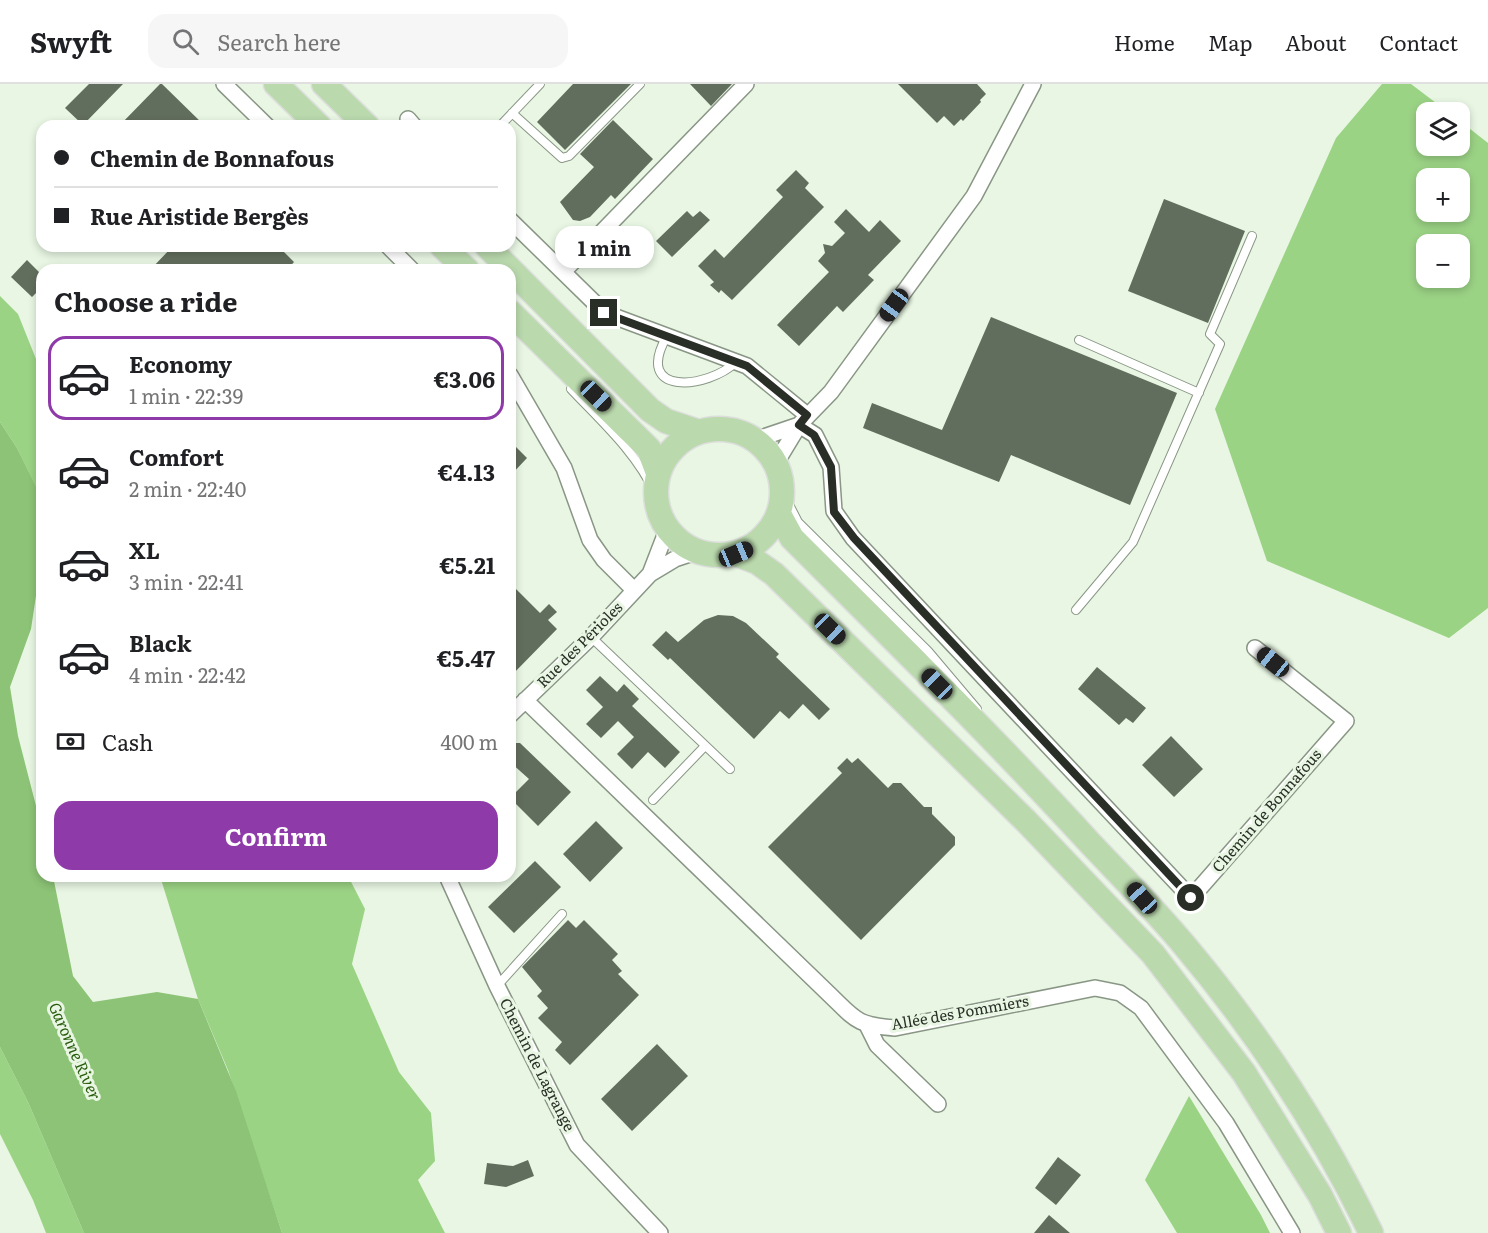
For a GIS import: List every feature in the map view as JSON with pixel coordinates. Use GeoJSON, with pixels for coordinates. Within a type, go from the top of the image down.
{"type":"FeatureCollection","features":[{"type":"Feature","properties":{"kind":"main road"},"geometry":{"type":"LineString","coordinates":[[276,84],[313,120]]}},
{"type":"Feature","properties":{"kind":"main road"},"geometry":{"type":"LineString","coordinates":[[324,84],[361,120]]}},
{"type":"Feature","properties":{"kind":"main road"},"geometry":{"type":"LineString","coordinates":[[448,252],[460,264]]}},
{"type":"Feature","properties":{"kind":"main road"},"geometry":{"type":"LineString","coordinates":[[493,252],[505,264]]}},
{"type":"Feature","properties":{"kind":"main road"},"geometry":{"type":"LineString","coordinates":[[516,275],[650,410],[666,421],[699,432]]}},
{"type":"Feature","properties":{"kind":"main road"},"geometry":{"type":"LineString","coordinates":[[516,319],[554,361],[649,449],[657,483],[659,513],[668,530],[685,546],[696,552],[709,555],[736,554],[757,562],[774,574],[1026,821],[1153,954],[1244,1073],[1320,1195],[1339,1233]]}},
{"type":"Feature","properties":{"kind":"main road"},"geometry":{"type":"LineString","coordinates":[[657,483],[668,455],[681,441],[699,432],[718,429],[738,431],[767,450],[776,464],[781,502],[792,538],[1002,749],[1185,946],[1255,1036],[1305,1112],[1344,1176],[1371,1233]]}},
{"type":"Feature","properties":{"kind":"main road"},"geometry":{"type":"LineString","coordinates":[[736,554],[762,539],[781,502]]}},
{"type":"Feature","properties":{"kind":"street"},"geometry":{"type":"LineString","coordinates":[[224,84],[261,120]]}},
{"type":"Feature","properties":{"kind":"street"},"geometry":{"type":"LineString","coordinates":[[563,272],[746,84]]}},
{"type":"Feature","properties":{"kind":"street"},"geometry":{"type":"LineString","coordinates":[[776,464],[803,420],[831,392],[974,196],[1033,84]]}},
{"type":"Feature","properties":{"kind":"street"},"geometry":{"type":"LineString","coordinates":[[516,226],[604,313],[747,366],[803,420]]}},
{"type":"Feature","properties":{"kind":"street"},"geometry":{"type":"LineString","coordinates":[[394,252],[406,264]]}},
{"type":"Feature","properties":{"kind":"street"},"geometry":{"type":"LineString","coordinates":[[516,385],[564,468],[590,540],[604,560],[634,590]]}},
{"type":"Feature","properties":{"kind":"street"},"geometry":{"type":"LineString","coordinates":[[755,440],[803,420]]}},
{"type":"Feature","properties":{"kind":"street","name":"Chemin de Bonnafous"},"geometry":{"type":"LineString","coordinates":[[803,420],[831,467],[834,512],[854,538],[1191,898],[1346,721],[1255,648]]}},
{"type":"Feature","properties":{"kind":"street","name":"Rue des Périoles"},"geometry":{"type":"LineString","coordinates":[[650,574],[668,530]]}},
{"type":"Feature","properties":{"kind":"street","name":"Rue des Périoles"},"geometry":{"type":"LineString","coordinates":[[516,709],[591,637],[650,574],[675,559],[696,552]]}},
{"type":"Feature","properties":{"kind":"street"},"geometry":{"type":"LineString","coordinates":[[525,700],[829,994],[856,1019],[867,1025],[877,1045],[938,1104]]}},
{"type":"Feature","properties":{"kind":"street","name":"Chemin de Lagrange"},"geometry":{"type":"LineString","coordinates":[[450,882],[497,986],[577,1145],[660,1233]]}},
{"type":"Feature","properties":{"kind":"street","name":"Allée des Pommiers"},"geometry":{"type":"LineString","coordinates":[[867,1025],[895,1028],[1095,988],[1120,993],[1141,1008],[1226,1123],[1293,1233]]}},
{"type":"Feature","properties":{"kind":"lane"},"geometry":{"type":"LineString","coordinates":[[505,120],[540,84]]}},
{"type":"Feature","properties":{"kind":"lane"},"geometry":{"type":"LineString","coordinates":[[512,112],[562,158],[568,156],[640,84]]}},
{"type":"Feature","properties":{"kind":"lane"},"geometry":{"type":"LineString","coordinates":[[1076,610],[1133,542],[1220,344],[1210,334],[1252,236]]}},
{"type":"Feature","properties":{"kind":"lane"},"geometry":{"type":"LineString","coordinates":[[667,336],[659,351],[657,366],[660,375],[670,381],[689,381],[717,376],[727,371],[736,362]]}},
{"type":"Feature","properties":{"kind":"lane"},"geometry":{"type":"LineString","coordinates":[[1079,340],[1198,393]]}},
{"type":"Feature","properties":{"kind":"lane"},"geometry":{"type":"LineString","coordinates":[[563,380],[657,483]]}},
{"type":"Feature","properties":{"kind":"lane"},"geometry":{"type":"LineString","coordinates":[[591,637],[730,769]]}},
{"type":"Feature","properties":{"kind":"lane"},"geometry":{"type":"LineString","coordinates":[[653,800],[705,746]]}},
{"type":"Feature","properties":{"kind":"lane"},"geometry":{"type":"LineString","coordinates":[[497,986],[562,914]]}},
{"type":"Feature","properties":{"kind":"shaded area"},"geometry":{"type":"Polygon","coordinates":[[[1382,84],[1411,84],[1435,102],[1416,102],[1416,156],[1470,156],[1470,129],[1488,143],[1488,608],[1449,638],[1267,561],[1215,409],[1336,138],[1382,84]]]}},
{"type":"Feature","properties":{"kind":"shaded area"},"geometry":{"type":"Polygon","coordinates":[[[0,296],[18,314],[36,359],[36,488],[17,448],[0,422],[0,296]]]}},
{"type":"Feature","properties":{"kind":"shaded area"},"geometry":{"type":"Polygon","coordinates":[[[162,882],[351,882],[365,909],[352,964],[399,1072],[431,1113],[435,1161],[418,1180],[445,1233],[282,1233],[228,1070],[198,999],[162,882]]]}},
{"type":"Feature","properties":{"kind":"shaded area"},"geometry":{"type":"Polygon","coordinates":[[[0,1047],[28,1102],[84,1233],[46,1233],[33,1200],[0,1134],[0,1047]]]}},
{"type":"Feature","properties":{"kind":"shaded area"},"geometry":{"type":"Polygon","coordinates":[[[1189,1096],[1270,1233],[1177,1233],[1145,1180],[1189,1096]]]}},
{"type":"Feature","properties":{"kind":"water","name":"Garonne River"},"geometry":{"type":"Polygon","coordinates":[[[0,422],[17,448],[36,487],[36,596],[31,629],[10,687],[18,736],[36,806],[36,882],[54,882],[73,976],[93,1002],[157,992],[198,999],[236,1091],[282,1233],[84,1233],[28,1102],[0,1047],[0,422]]]}},
{"type":"Feature","properties":{"kind":"building"},"geometry":{"type":"Polygon","coordinates":[[[89,84],[123,84],[88,120],[78,120],[65,108],[89,84]]]}},
{"type":"Feature","properties":{"kind":"building"},"geometry":{"type":"Polygon","coordinates":[[[162,84],[199,120],[125,120],[162,84]]]}},
{"type":"Feature","properties":{"kind":"building"},"geometry":{"type":"Polygon","coordinates":[[[573,84],[631,84],[565,150],[537,122],[573,84]]]}},
{"type":"Feature","properties":{"kind":"building"},"geometry":{"type":"Polygon","coordinates":[[[690,84],[732,84],[711,106],[690,84]]]}},
{"type":"Feature","properties":{"kind":"building"},"geometry":{"type":"Polygon","coordinates":[[[898,84],[977,84],[986,94],[963,121],[961,119],[954,126],[944,116],[937,123],[898,84]]]}},
{"type":"Feature","properties":{"kind":"building"},"geometry":{"type":"Polygon","coordinates":[[[613,120],[653,159],[615,199],[611,195],[590,217],[580,221],[573,220],[560,202],[594,167],[580,154],[613,120]]]}},
{"type":"Feature","properties":{"kind":"building"},"geometry":{"type":"Polygon","coordinates":[[[796,170],[809,183],[805,188],[824,207],[732,300],[721,290],[719,293],[710,285],[714,282],[698,266],[715,249],[724,258],[783,197],[776,190],[796,170]]]}},
{"type":"Feature","properties":{"kind":"building"},"geometry":{"type":"Polygon","coordinates":[[[1164,199],[1245,231],[1208,323],[1128,291],[1164,199]]]}},
{"type":"Feature","properties":{"kind":"building"},"geometry":{"type":"Polygon","coordinates":[[[846,209],[869,232],[880,220],[901,241],[868,275],[874,280],[843,312],[837,306],[799,346],[777,325],[829,272],[818,261],[825,253],[823,244],[832,246],[845,233],[834,222],[846,209]]]}},
{"type":"Feature","properties":{"kind":"building"},"geometry":{"type":"Polygon","coordinates":[[[687,211],[693,217],[700,211],[710,220],[672,257],[656,241],[687,211]]]}},
{"type":"Feature","properties":{"kind":"building"},"geometry":{"type":"Polygon","coordinates":[[[167,252],[284,252],[294,262],[292,264],[156,264],[167,252]]]}},
{"type":"Feature","properties":{"kind":"building"},"geometry":{"type":"Polygon","coordinates":[[[27,260],[36,269],[36,293],[32,297],[11,277],[27,260]]]}},
{"type":"Feature","properties":{"kind":"building"},"geometry":{"type":"Polygon","coordinates":[[[991,317],[1177,393],[1130,505],[1011,455],[999,482],[863,428],[872,403],[942,430],[991,317]]]}},
{"type":"Feature","properties":{"kind":"building"},"geometry":{"type":"Polygon","coordinates":[[[516,447],[527,458],[516,470],[516,447]]]}},
{"type":"Feature","properties":{"kind":"building"},"geometry":{"type":"Polygon","coordinates":[[[516,589],[540,613],[549,604],[557,612],[548,620],[557,629],[516,671],[516,589]]]}},
{"type":"Feature","properties":{"kind":"building"},"geometry":{"type":"Polygon","coordinates":[[[718,615],[733,616],[746,623],[779,654],[776,657],[830,709],[819,720],[803,704],[789,719],[780,711],[754,739],[670,658],[668,660],[652,645],[666,631],[678,642],[704,620],[718,615]]]}},
{"type":"Feature","properties":{"kind":"building"},"geometry":{"type":"Polygon","coordinates":[[[1097,667],[1146,708],[1133,723],[1126,718],[1119,725],[1078,689],[1097,667]]]}},
{"type":"Feature","properties":{"kind":"building"},"geometry":{"type":"Polygon","coordinates":[[[600,676],[617,692],[624,684],[639,699],[632,706],[680,752],[665,768],[648,752],[632,769],[617,754],[634,737],[618,721],[601,738],[586,724],[603,707],[586,690],[600,676]]]}},
{"type":"Feature","properties":{"kind":"building"},"geometry":{"type":"Polygon","coordinates":[[[1171,736],[1203,769],[1174,797],[1142,765],[1171,736]]]}},
{"type":"Feature","properties":{"kind":"building"},"geometry":{"type":"Polygon","coordinates":[[[516,743],[520,743],[571,792],[538,826],[516,804],[516,792],[529,779],[516,767],[516,743]]]}},
{"type":"Feature","properties":{"kind":"building"},"geometry":{"type":"Polygon","coordinates":[[[847,758],[852,763],[858,758],[888,788],[893,783],[901,783],[924,807],[932,807],[932,814],[955,837],[955,845],[861,940],[768,847],[842,773],[837,768],[847,758]]]}},
{"type":"Feature","properties":{"kind":"building"},"geometry":{"type":"Polygon","coordinates":[[[596,821],[623,848],[590,882],[563,854],[596,821]]]}},
{"type":"Feature","properties":{"kind":"building"},"geometry":{"type":"Polygon","coordinates":[[[535,861],[561,887],[514,933],[488,907],[535,861]]]}},
{"type":"Feature","properties":{"kind":"building"},"geometry":{"type":"Polygon","coordinates":[[[568,920],[576,928],[584,920],[618,954],[612,960],[622,971],[618,974],[639,995],[570,1065],[555,1050],[562,1042],[538,1018],[548,1008],[537,996],[542,991],[522,967],[568,920]]]}},
{"type":"Feature","properties":{"kind":"building"},"geometry":{"type":"Polygon","coordinates":[[[657,1044],[688,1076],[632,1131],[601,1099],[657,1044]]]}},
{"type":"Feature","properties":{"kind":"building"},"geometry":{"type":"Polygon","coordinates":[[[1058,1157],[1081,1175],[1056,1205],[1035,1188],[1058,1157]]]}},
{"type":"Feature","properties":{"kind":"building"},"geometry":{"type":"Polygon","coordinates":[[[528,1160],[534,1176],[506,1187],[484,1184],[487,1163],[513,1166],[528,1160]]]}},
{"type":"Feature","properties":{"kind":"building"},"geometry":{"type":"Polygon","coordinates":[[[1049,1215],[1070,1233],[1034,1233],[1049,1215]]]}},
{"type":"Feature","properties":{"kind":"route"},"geometry":{"type":"LineString","coordinates":[[604,313],[747,366],[807,415],[799,425],[814,435],[831,467],[834,512],[854,538],[1191,898]]}}]}
